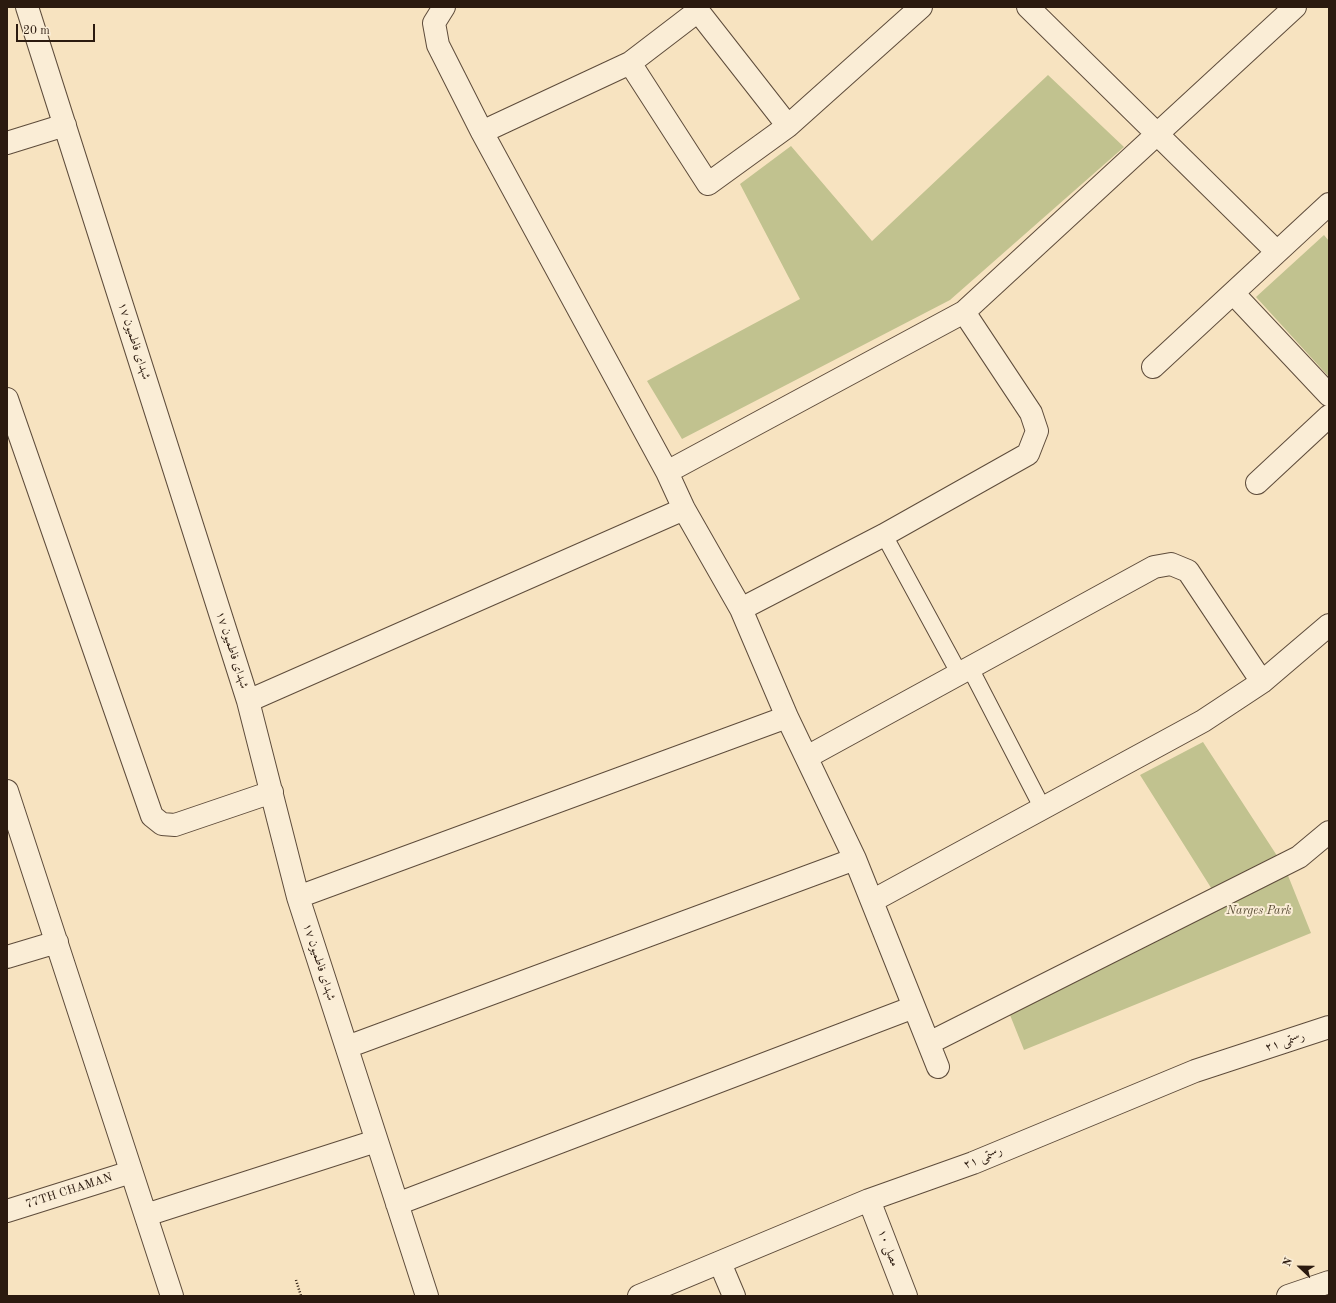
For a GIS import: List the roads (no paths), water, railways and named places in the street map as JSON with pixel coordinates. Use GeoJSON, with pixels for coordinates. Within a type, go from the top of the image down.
{"type":"FeatureCollection","features":[{"type":"Feature","properties":{"kind":"street","name":"شهدای فاطمیون ۱۷"},"geometry":{"type":"LineString","coordinates":[[27,7],[248,701],[298,898],[426,1296]]}},
{"type":"Feature","properties":{"kind":"street"},"geometry":{"type":"LineString","coordinates":[[444,7],[434,23],[438,45],[482,132],[667,472],[684,509],[741,609],[787,717],[855,859],[938,1067]]}},
{"type":"Feature","properties":{"kind":"street"},"geometry":{"type":"LineString","coordinates":[[630,63],[708,184],[788,126],[921,7]]}},
{"type":"Feature","properties":{"kind":"street"},"geometry":{"type":"LineString","coordinates":[[1028,7],[1277,252]]}},
{"type":"Feature","properties":{"kind":"street"},"geometry":{"type":"LineString","coordinates":[[667,472],[964,312],[1295,7]]}},
{"type":"Feature","properties":{"kind":"street"},"geometry":{"type":"LineString","coordinates":[[482,132],[630,63],[698,11],[788,126]]}},
{"type":"Feature","properties":{"kind":"street"},"geometry":{"type":"LineString","coordinates":[[7,143],[65,124]]}},
{"type":"Feature","properties":{"kind":"street"},"geometry":{"type":"LineString","coordinates":[[1154,367],[1277,252],[1325,215]]}},
{"type":"Feature","properties":{"kind":"street"},"geometry":{"type":"LineString","coordinates":[[1233,293],[1329,395]]}},
{"type":"Feature","properties":{"kind":"street"},"geometry":{"type":"LineString","coordinates":[[741,609],[884,535],[1028,454],[1036,430],[1031,413],[964,312]]}},
{"type":"Feature","properties":{"kind":"street"},"geometry":{"type":"LineString","coordinates":[[7,400],[152,816],[162,824],[175,825],[272,792]]}},
{"type":"Feature","properties":{"kind":"street"},"geometry":{"type":"LineString","coordinates":[[1257,483],[1329,416]]}},
{"type":"Feature","properties":{"kind":"street"},"geometry":{"type":"LineString","coordinates":[[248,701],[684,509]]}},
{"type":"Feature","properties":{"kind":"street"},"geometry":{"type":"LineString","coordinates":[[807,757],[1154,567],[1171,564],[1188,571],[1262,682]]}},
{"type":"Feature","properties":{"kind":"street"},"geometry":{"type":"LineString","coordinates":[[872,901],[1203,721],[1262,682],[1329,625]]}},
{"type":"Feature","properties":{"kind":"street"},"geometry":{"type":"LineString","coordinates":[[298,898],[787,717]]}},
{"type":"Feature","properties":{"kind":"street"},"geometry":{"type":"LineString","coordinates":[[7,791],[172,1296]]}},
{"type":"Feature","properties":{"kind":"street"},"geometry":{"type":"LineString","coordinates":[[929,1043],[1300,857],[1329,832]]}},
{"type":"Feature","properties":{"kind":"street"},"geometry":{"type":"LineString","coordinates":[[347,1047],[855,859]]}},
{"type":"Feature","properties":{"kind":"street"},"geometry":{"type":"LineString","coordinates":[[7,957],[57,942]]}},
{"type":"Feature","properties":{"kind":"street"},"geometry":{"type":"LineString","coordinates":[[397,1204],[914,1006]]}},
{"type":"Feature","properties":{"kind":"street","name":"رستمی ۲۱"},"geometry":{"type":"LineString","coordinates":[[639,1296],[869,1200],[973,1163],[1195,1071],[1329,1028]]}},
{"type":"Feature","properties":{"kind":"street"},"geometry":{"type":"LineString","coordinates":[[146,1215],[376,1141]]}},
{"type":"Feature","properties":{"kind":"street","name":"77TH CHAMAN"},"geometry":{"type":"LineString","coordinates":[[7,1211],[131,1172]]}},
{"type":"Feature","properties":{"kind":"street","name":"مصلی ۱۰"},"geometry":{"type":"LineString","coordinates":[[869,1200],[906,1296]]}},
{"type":"Feature","properties":{"kind":"street"},"geometry":{"type":"LineString","coordinates":[[720,1263],[734,1296]]}},
{"type":"Feature","properties":{"kind":"street"},"geometry":{"type":"LineString","coordinates":[[1288,1296],[1329,1282]]}},
{"type":"Feature","properties":{"kind":"lane"},"geometry":{"type":"LineString","coordinates":[[884,535],[965,671],[1042,809]]}},
{"type":"Feature","properties":{"kind":"park label","name":"Narges Park"},"geometry":{"type":"Point","coordinates":[1259,911]}}]}
